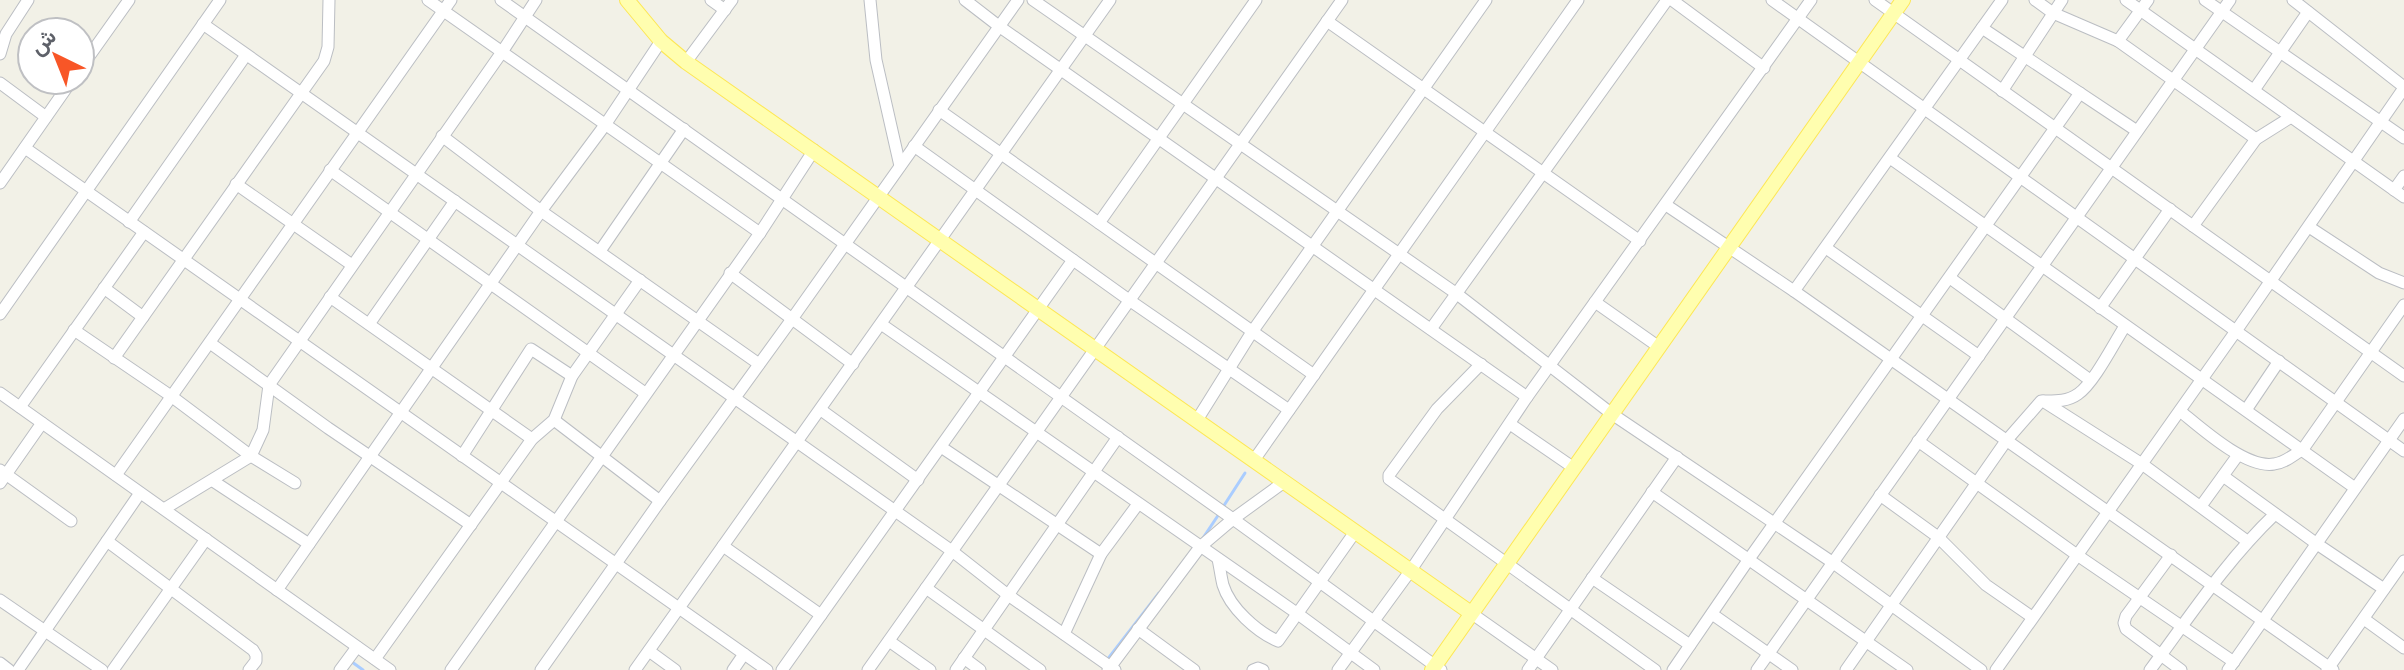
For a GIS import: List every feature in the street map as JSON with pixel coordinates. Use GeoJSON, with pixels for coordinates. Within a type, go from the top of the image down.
{"type":"FeatureCollection","features":[{"type":"Feature","properties":{"kind":"main road"},"geometry":{"type":"LineString","coordinates":[[627,0],[661,41],[686,62],[1471,613]]}},
{"type":"Feature","properties":{"kind":"main road"},"geometry":{"type":"LineString","coordinates":[[1436,669],[1471,613],[1903,0]]}},
{"type":"Feature","properties":{"kind":"street"},"geometry":{"type":"LineString","coordinates":[[0,54],[6,34],[28,0]]}},
{"type":"Feature","properties":{"kind":"street"},"geometry":{"type":"LineString","coordinates":[[96,46],[129,0]]}},
{"type":"Feature","properties":{"kind":"street"},"geometry":{"type":"LineString","coordinates":[[0,314],[220,0]]}},
{"type":"Feature","properties":{"kind":"street"},"geometry":{"type":"LineString","coordinates":[[114,358],[324,61],[328,47],[329,0]]}},
{"type":"Feature","properties":{"kind":"street"},"geometry":{"type":"LineString","coordinates":[[428,0],[760,233]]}},
{"type":"Feature","properties":{"kind":"street"},"geometry":{"type":"LineString","coordinates":[[116,475],[451,0]]}},
{"type":"Feature","properties":{"kind":"street"},"geometry":{"type":"LineString","coordinates":[[501,0],[1233,519],[1436,669]]}},
{"type":"Feature","properties":{"kind":"street"},"geometry":{"type":"LineString","coordinates":[[164,509],[251,456],[263,430],[269,385],[536,0]]}},
{"type":"Feature","properties":{"kind":"street"},"geometry":{"type":"LineString","coordinates":[[686,62],[728,5],[711,0]]}},
{"type":"Feature","properties":{"kind":"street"},"geometry":{"type":"LineString","coordinates":[[870,0],[876,60],[900,166]]}},
{"type":"Feature","properties":{"kind":"street"},"geometry":{"type":"LineString","coordinates":[[965,0],[1527,397]]}},
{"type":"Feature","properties":{"kind":"street"},"geometry":{"type":"LineString","coordinates":[[541,670],[1018,0]]}},
{"type":"Feature","properties":{"kind":"street"},"geometry":{"type":"LineString","coordinates":[[1033,0],[1457,294],[1612,414],[1832,562],[1981,670]]}},
{"type":"Feature","properties":{"kind":"street"},"geometry":{"type":"LineString","coordinates":[[635,670],[1110,0]]}},
{"type":"Feature","properties":{"kind":"street"},"geometry":{"type":"LineString","coordinates":[[1099,223],[1256,0]]}},
{"type":"Feature","properties":{"kind":"street"},"geometry":{"type":"LineString","coordinates":[[868,670],[1342,0]]}},
{"type":"Feature","properties":{"kind":"street"},"geometry":{"type":"LineString","coordinates":[[1197,420],[1252,332],[1486,0]]}},
{"type":"Feature","properties":{"kind":"street"},"geometry":{"type":"LineString","coordinates":[[1254,460],[1578,0]]}},
{"type":"Feature","properties":{"kind":"street"},"geometry":{"type":"LineString","coordinates":[[1431,329],[1669,0],[1764,68]]}},
{"type":"Feature","properties":{"kind":"street"},"geometry":{"type":"LineString","coordinates":[[1772,0],[2404,451]]}},
{"type":"Feature","properties":{"kind":"street"},"geometry":{"type":"LineString","coordinates":[[1338,670],[1411,570],[1527,397],[1811,0]]}},
{"type":"Feature","properties":{"kind":"street"},"geometry":{"type":"LineString","coordinates":[[1875,0],[2404,376]]}},
{"type":"Feature","properties":{"kind":"street"},"geometry":{"type":"LineString","coordinates":[[1794,291],[2002,0]]}},
{"type":"Feature","properties":{"kind":"street"},"geometry":{"type":"LineString","coordinates":[[2035,0],[2053,13],[2118,41],[2256,139]]}},
{"type":"Feature","properties":{"kind":"street"},"geometry":{"type":"LineString","coordinates":[[2002,91],[2062,0]]}},
{"type":"Feature","properties":{"kind":"street"},"geometry":{"type":"LineString","coordinates":[[2126,0],[2144,5],[2195,48],[2399,193],[2404,176]]}},
{"type":"Feature","properties":{"kind":"street"},"geometry":{"type":"LineString","coordinates":[[2205,0],[2404,138]]}},
{"type":"Feature","properties":{"kind":"street"},"geometry":{"type":"LineString","coordinates":[[1757,670],[2230,0]]}},
{"type":"Feature","properties":{"kind":"street"},"geometry":{"type":"LineString","coordinates":[[1996,670],[2202,380],[2404,87],[2293,0]]}},
{"type":"Feature","properties":{"kind":"street"},"geometry":{"type":"LineString","coordinates":[[2118,41],[2144,5]]}},
{"type":"Feature","properties":{"kind":"street"},"geometry":{"type":"LineString","coordinates":[[2254,90],[2308,12]]}},
{"type":"Feature","properties":{"kind":"street"},"geometry":{"type":"LineString","coordinates":[[1327,21],[1640,241]]}},
{"type":"Feature","properties":{"kind":"street"},"geometry":{"type":"LineString","coordinates":[[203,24],[952,551],[1111,669],[1200,547],[1284,482]]}},
{"type":"Feature","properties":{"kind":"street"},"geometry":{"type":"LineString","coordinates":[[1982,28],[2137,131]]}},
{"type":"Feature","properties":{"kind":"street"},"geometry":{"type":"LineString","coordinates":[[277,590],[661,41]]}},
{"type":"Feature","properties":{"kind":"street"},"geometry":{"type":"LineString","coordinates":[[129,222],[246,55]]}},
{"type":"Feature","properties":{"kind":"street"},"geometry":{"type":"LineString","coordinates":[[0,83],[46,117]]}},
{"type":"Feature","properties":{"kind":"street"},"geometry":{"type":"LineString","coordinates":[[1673,670],[2080,93]]}},
{"type":"Feature","properties":{"kind":"street"},"geometry":{"type":"LineString","coordinates":[[0,183],[61,96]]}},
{"type":"Feature","properties":{"kind":"street"},"geometry":{"type":"LineString","coordinates":[[939,110],[1314,375]]}},
{"type":"Feature","properties":{"kind":"street"},"geometry":{"type":"LineString","coordinates":[[2193,226],[2256,139],[2291,117]]}},
{"type":"Feature","properties":{"kind":"street"},"geometry":{"type":"LineString","coordinates":[[600,251],[684,129]]}},
{"type":"Feature","properties":{"kind":"street"},"geometry":{"type":"LineString","coordinates":[[442,136],[541,211],[759,364]]}},
{"type":"Feature","properties":{"kind":"street"},"geometry":{"type":"LineString","coordinates":[[914,146],[1289,410]]}},
{"type":"Feature","properties":{"kind":"street"},"geometry":{"type":"LineString","coordinates":[[25,148],[767,670]]}},
{"type":"Feature","properties":{"kind":"street"},"geometry":{"type":"LineString","coordinates":[[451,670],[760,233],[814,150]]}},
{"type":"Feature","properties":{"kind":"street"},"geometry":{"type":"LineString","coordinates":[[1890,158],[2355,488]]}},
{"type":"Feature","properties":{"kind":"street"},"geometry":{"type":"LineString","coordinates":[[330,170],[645,393]]}},
{"type":"Feature","properties":{"kind":"street"},"geometry":{"type":"LineString","coordinates":[[236,184],[352,265]]}},
{"type":"Feature","properties":{"kind":"street"},"geometry":{"type":"LineString","coordinates":[[369,324],[455,201]]}},
{"type":"Feature","properties":{"kind":"street"},"geometry":{"type":"LineString","coordinates":[[1666,205],[1794,291],[2329,669],[2404,561]]}},
{"type":"Feature","properties":{"kind":"street"},"geometry":{"type":"LineString","coordinates":[[2100,308],[2170,209]]}},
{"type":"Feature","properties":{"kind":"street"},"geometry":{"type":"LineString","coordinates":[[2309,227],[2379,273],[2404,283]]}},
{"type":"Feature","properties":{"kind":"street"},"geometry":{"type":"LineString","coordinates":[[20,407],[144,232]]}},
{"type":"Feature","properties":{"kind":"street"},"geometry":{"type":"LineString","coordinates":[[1826,248],[1979,356]]}},
{"type":"Feature","properties":{"kind":"street"},"geometry":{"type":"LineString","coordinates":[[782,670],[1073,260]]}},
{"type":"Feature","properties":{"kind":"street"},"geometry":{"type":"LineString","coordinates":[[730,273],[853,364]]}},
{"type":"Feature","properties":{"kind":"street"},"geometry":{"type":"LineString","coordinates":[[1950,278],[2090,380]]}},
{"type":"Feature","properties":{"kind":"street"},"geometry":{"type":"LineString","coordinates":[[375,659],[532,439],[554,420],[572,376],[640,280]]}},
{"type":"Feature","properties":{"kind":"street"},"geometry":{"type":"LineString","coordinates":[[104,288],[143,317]]}},
{"type":"Feature","properties":{"kind":"street"},"geometry":{"type":"LineString","coordinates":[[330,297],[532,439]]}},
{"type":"Feature","properties":{"kind":"street"},"geometry":{"type":"LineString","coordinates":[[1595,302],[1659,347]]}},
{"type":"Feature","properties":{"kind":"street"},"geometry":{"type":"LineString","coordinates":[[2180,411],[2238,455],[2267,465],[2277,464],[2303,449],[2404,305]]}},
{"type":"Feature","properties":{"kind":"street"},"geometry":{"type":"LineString","coordinates":[[881,324],[1374,670]]}},
{"type":"Feature","properties":{"kind":"street"},"geometry":{"type":"LineString","coordinates":[[1846,670],[2006,441],[2041,401],[2061,401],[2079,394],[2125,326]]}},
{"type":"Feature","properties":{"kind":"street"},"geometry":{"type":"LineString","coordinates":[[74,330],[171,396],[251,456],[295,483]]}},
{"type":"Feature","properties":{"kind":"street"},"geometry":{"type":"LineString","coordinates":[[210,343],[471,525]]}},
{"type":"Feature","properties":{"kind":"street"},"geometry":{"type":"LineString","coordinates":[[462,456],[531,349],[572,376]]}},
{"type":"Feature","properties":{"kind":"street"},"geometry":{"type":"LineString","coordinates":[[2246,410],[2279,361]]}},
{"type":"Feature","properties":{"kind":"street"},"geometry":{"type":"LineString","coordinates":[[1481,364],[1437,409],[1389,475],[1393,483],[1655,670]]}},
{"type":"Feature","properties":{"kind":"street"},"geometry":{"type":"LineString","coordinates":[[0,393],[390,670]]}},
{"type":"Feature","properties":{"kind":"street"},"geometry":{"type":"LineString","coordinates":[[2041,401],[2142,464],[2247,541]]}},
{"type":"Feature","properties":{"kind":"street"},"geometry":{"type":"LineString","coordinates":[[821,410],[918,480]]}},
{"type":"Feature","properties":{"kind":"street"},"geometry":{"type":"LineString","coordinates":[[1918,441],[2077,555],[2182,625],[2231,666],[2404,419]]}},
{"type":"Feature","properties":{"kind":"street"},"geometry":{"type":"LineString","coordinates":[[554,420],[660,501]]}},
{"type":"Feature","properties":{"kind":"street"},"geometry":{"type":"LineString","coordinates":[[42,423],[2,476],[71,521]]}},
{"type":"Feature","properties":{"kind":"street"},"geometry":{"type":"LineString","coordinates":[[1510,424],[1574,468]]}},
{"type":"Feature","properties":{"kind":"street"},"geometry":{"type":"LineString","coordinates":[[956,670],[1118,437]]}},
{"type":"Feature","properties":{"kind":"street"},"geometry":{"type":"LineString","coordinates":[[941,447],[1101,554]]}},
{"type":"Feature","properties":{"kind":"street"},"geometry":{"type":"LineString","coordinates":[[2201,506],[2238,455]]}},
{"type":"Feature","properties":{"kind":"street"},"geometry":{"type":"LineString","coordinates":[[1528,670],[1677,457]]}},
{"type":"Feature","properties":{"kind":"street"},"geometry":{"type":"LineString","coordinates":[[2223,476],[2384,589]]}},
{"type":"Feature","properties":{"kind":"street"},"geometry":{"type":"LineString","coordinates":[[213,481],[309,544]]}},
{"type":"Feature","properties":{"kind":"street"},"geometry":{"type":"LineString","coordinates":[[1652,492],[1899,668]]}},
{"type":"Feature","properties":{"kind":"street"},"geometry":{"type":"LineString","coordinates":[[18,670],[140,493]]}},
{"type":"Feature","properties":{"kind":"street"},"geometry":{"type":"LineString","coordinates":[[1880,495],[1938,537],[1986,585],[2032,617]]}},
{"type":"Feature","properties":{"kind":"street"},"geometry":{"type":"LineString","coordinates":[[1064,634],[1101,554],[1138,504]]}},
{"type":"Feature","properties":{"kind":"street"},"geometry":{"type":"LineString","coordinates":[[2150,670],[2212,584],[2247,541],[2275,514]]}},
{"type":"Feature","properties":{"kind":"street"},"geometry":{"type":"LineString","coordinates":[[1218,559],[1223,587],[1231,602],[1278,641],[1355,532]]}},
{"type":"Feature","properties":{"kind":"street"},"geometry":{"type":"LineString","coordinates":[[113,670],[206,539]]}},
{"type":"Feature","properties":{"kind":"street"},"geometry":{"type":"LineString","coordinates":[[107,541],[253,650],[256,661],[249,670]]}},
{"type":"Feature","properties":{"kind":"street"},"geometry":{"type":"LineString","coordinates":[[723,546],[821,615]]}},
{"type":"Feature","properties":{"kind":"street"},"geometry":{"type":"LineString","coordinates":[[2171,555],[2124,623],[2126,629],[2181,670]]}},
{"type":"Feature","properties":{"kind":"street"},"geometry":{"type":"LineString","coordinates":[[1592,578],[1690,645]]}},
{"type":"Feature","properties":{"kind":"street"},"geometry":{"type":"LineString","coordinates":[[926,588],[1040,670]]}},
{"type":"Feature","properties":{"kind":"street"},"geometry":{"type":"LineString","coordinates":[[0,600],[102,670]]}},
{"type":"Feature","properties":{"kind":"street"},"geometry":{"type":"LineString","coordinates":[[1471,613],[1552,670]]}},
{"type":"Feature","properties":{"kind":"street"},"geometry":{"type":"LineString","coordinates":[[1712,614],[1792,670]]}},
{"type":"Feature","properties":{"kind":"street"},"geometry":{"type":"LineString","coordinates":[[2364,619],[2404,648]]}},
{"type":"Feature","properties":{"kind":"street"},"geometry":{"type":"LineString","coordinates":[[1138,629],[1194,670]]}},
{"type":"Feature","properties":{"kind":"street"},"geometry":{"type":"LineString","coordinates":[[889,641],[930,670]]}},
{"type":"Feature","properties":{"kind":"street"},"geometry":{"type":"LineString","coordinates":[[340,670],[357,647]]}},
{"type":"Feature","properties":{"kind":"street"},"geometry":{"type":"LineString","coordinates":[[649,651],[675,670]]}},
{"type":"Feature","properties":{"kind":"street"},"geometry":{"type":"LineString","coordinates":[[733,670],[744,654]]}},
{"type":"Feature","properties":{"kind":"street"},"geometry":{"type":"LineString","coordinates":[[964,658],[980,670]]}},
{"type":"Feature","properties":{"kind":"street"},"geometry":{"type":"LineString","coordinates":[[0,663],[9,670]]}},
{"type":"Feature","properties":{"kind":"street"},"geometry":{"type":"LineString","coordinates":[[1253,670],[1263,670]]}},
{"type":"Feature","properties":{"kind":"waterway"},"geometry":{"type":"LineString","coordinates":[[1223,507],[1245,473]]}},
{"type":"Feature","properties":{"kind":"waterway"},"geometry":{"type":"LineString","coordinates":[[1203,538],[1219,514]]}},
{"type":"Feature","properties":{"kind":"waterway"},"geometry":{"type":"LineString","coordinates":[[1107,660],[1159,593]]}},
{"type":"Feature","properties":{"kind":"waterway"},"geometry":{"type":"LineString","coordinates":[[352,662],[363,670]]}}]}
